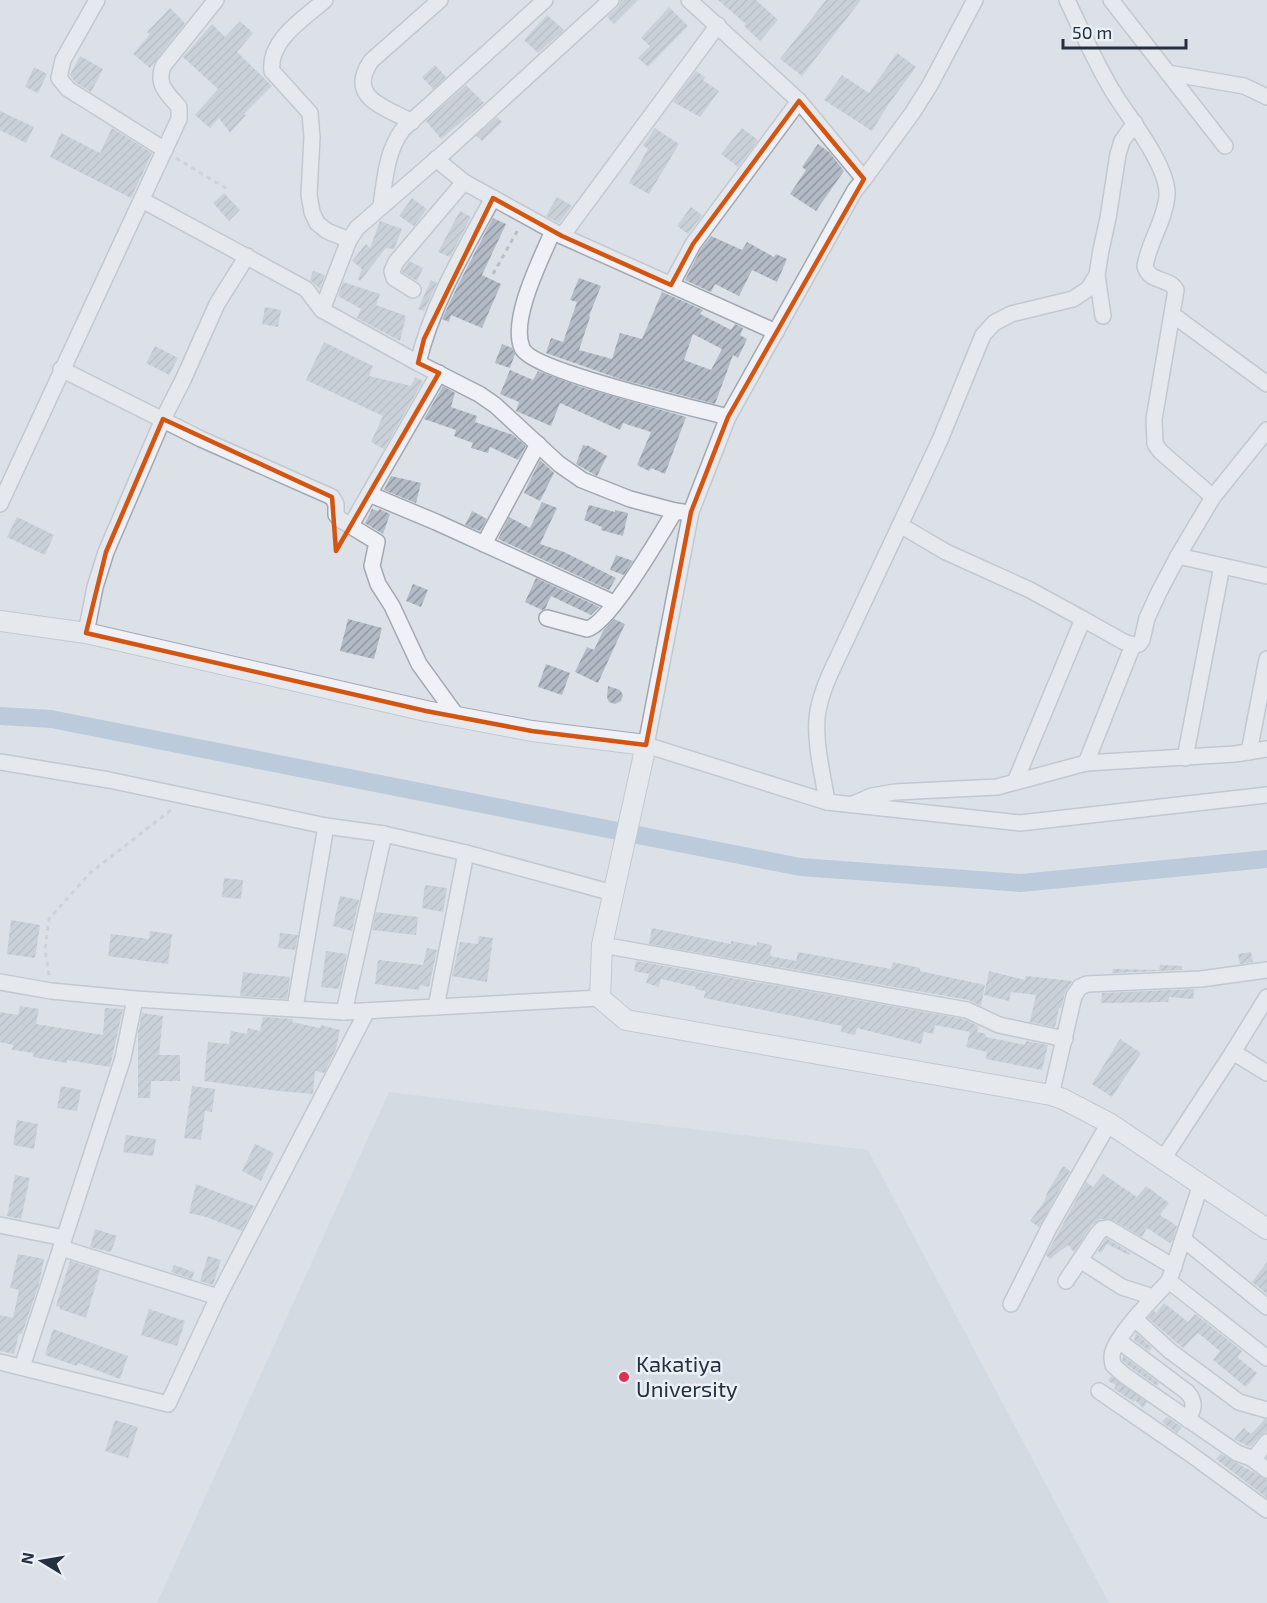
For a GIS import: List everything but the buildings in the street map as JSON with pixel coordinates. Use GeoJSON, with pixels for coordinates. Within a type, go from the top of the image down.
{"type":"FeatureCollection","features":[{"type":"Feature","properties":{"kind":"street"},"geometry":{"type":"LineString","coordinates":[[97,0],[63,60],[59,78],[68,89],[165,150]]}},
{"type":"Feature","properties":{"kind":"street"},"geometry":{"type":"LineString","coordinates":[[0,504],[126,229],[142,200],[180,113],[179,107],[161,87],[159,79],[163,66],[216,0]]}},
{"type":"Feature","properties":{"kind":"street"},"geometry":{"type":"LineString","coordinates":[[325,0],[282,38],[270,62],[272,71],[309,113],[312,137],[309,195],[312,212],[317,223],[327,231],[349,240]]}},
{"type":"Feature","properties":{"kind":"street"},"geometry":{"type":"LineString","coordinates":[[412,122],[369,99],[362,82],[371,62],[440,0]]}},
{"type":"Feature","properties":{"kind":"street"},"geometry":{"type":"LineString","coordinates":[[381,206],[394,141],[545,0]]}},
{"type":"Feature","properties":{"kind":"street"},"geometry":{"type":"LineString","coordinates":[[322,310],[349,240],[357,228],[611,0]]}},
{"type":"Feature","properties":{"kind":"street"},"geometry":{"type":"LineString","coordinates":[[689,0],[799,101],[864,178]]}},
{"type":"Feature","properties":{"kind":"street"},"geometry":{"type":"LineString","coordinates":[[600,998],[602,945],[646,745],[691,512],[728,417],[855,190],[913,112],[975,0]]}},
{"type":"Feature","properties":{"kind":"street"},"geometry":{"type":"LineString","coordinates":[[1066,0],[1114,94],[1135,123],[1166,183],[1166,203],[1145,267],[1147,273],[1152,277],[1175,286],[1176,290],[1154,419],[1155,444],[1212,497]]}},
{"type":"Feature","properties":{"kind":"street"},"geometry":{"type":"LineString","coordinates":[[1111,0],[1225,146]]}},
{"type":"Feature","properties":{"kind":"street"},"geometry":{"type":"LineString","coordinates":[[718,26],[558,233],[525,299],[520,339],[524,352],[532,358],[585,379],[728,417]]}},
{"type":"Feature","properties":{"kind":"street"},"geometry":{"type":"LineString","coordinates":[[1168,73],[1244,86],[1267,96]]}},
{"type":"Feature","properties":{"kind":"street"},"geometry":{"type":"LineString","coordinates":[[671,285],[693,244],[799,101]]}},
{"type":"Feature","properties":{"kind":"street"},"geometry":{"type":"LineString","coordinates":[[1103,316],[1097,276],[1118,154],[1122,141],[1135,123]]}},
{"type":"Feature","properties":{"kind":"street"},"geometry":{"type":"LineString","coordinates":[[436,159],[464,182],[558,233],[776,332]]}},
{"type":"Feature","properties":{"kind":"street"},"geometry":{"type":"LineString","coordinates":[[413,290],[398,282],[392,271],[404,252],[464,182]]}},
{"type":"Feature","properties":{"kind":"street"},"geometry":{"type":"LineString","coordinates":[[418,363],[429,325],[458,262],[493,198]]}},
{"type":"Feature","properties":{"kind":"street"},"geometry":{"type":"LineString","coordinates":[[142,200],[306,290],[322,310],[495,405],[560,464],[582,480],[630,499],[675,512],[691,512]]}},
{"type":"Feature","properties":{"kind":"street"},"geometry":{"type":"LineString","coordinates":[[86,633],[95,587],[106,552],[163,419],[218,304],[247,256]]}},
{"type":"Feature","properties":{"kind":"street"},"geometry":{"type":"LineString","coordinates":[[826,802],[817,718],[822,696],[830,674],[940,440],[983,335],[994,323],[1011,314],[1073,299],[1088,289],[1097,276]]}},
{"type":"Feature","properties":{"kind":"street"},"geometry":{"type":"LineString","coordinates":[[1173,315],[1267,384]]}},
{"type":"Feature","properties":{"kind":"street"},"geometry":{"type":"LineString","coordinates":[[61,369],[201,439],[332,497],[336,504],[336,515],[377,542],[372,566],[378,584],[392,606],[419,664],[456,716]]}},
{"type":"Feature","properties":{"kind":"street"},"geometry":{"type":"LineString","coordinates":[[351,525],[439,373]]}},
{"type":"Feature","properties":{"kind":"street"},"geometry":{"type":"LineString","coordinates":[[900,525],[946,552],[1030,590],[1133,645],[1139,644],[1147,618],[1178,556],[1212,497],[1267,430]]}},
{"type":"Feature","properties":{"kind":"street"},"geometry":{"type":"LineString","coordinates":[[484,544],[538,444]]}},
{"type":"Feature","properties":{"kind":"street"},"geometry":{"type":"LineString","coordinates":[[369,494],[615,603]]}},
{"type":"Feature","properties":{"kind":"street"},"geometry":{"type":"LineString","coordinates":[[547,618],[586,630],[597,624],[615,603],[675,512]]}},
{"type":"Feature","properties":{"kind":"street"},"geometry":{"type":"LineString","coordinates":[[1178,556],[1267,576]]}},
{"type":"Feature","properties":{"kind":"street"},"geometry":{"type":"LineString","coordinates":[[1185,758],[1222,566]]}},
{"type":"Feature","properties":{"kind":"street"},"geometry":{"type":"LineString","coordinates":[[1015,782],[1083,619]]}},
{"type":"Feature","properties":{"kind":"street"},"geometry":{"type":"LineString","coordinates":[[0,621],[86,633],[414,708],[532,731],[646,745],[826,802],[1020,823],[1267,795]]}},
{"type":"Feature","properties":{"kind":"street"},"geometry":{"type":"LineString","coordinates":[[1086,763],[1133,645]]}},
{"type":"Feature","properties":{"kind":"street"},"geometry":{"type":"LineString","coordinates":[[1249,752],[1267,659]]}},
{"type":"Feature","properties":{"kind":"street"},"geometry":{"type":"LineString","coordinates":[[851,805],[872,796],[895,792],[997,787],[1086,763],[1185,758],[1267,749]]}},
{"type":"Feature","properties":{"kind":"street"},"geometry":{"type":"LineString","coordinates":[[0,762],[99,778],[326,826],[384,834],[614,885]]}},
{"type":"Feature","properties":{"kind":"street"},"geometry":{"type":"LineString","coordinates":[[295,1008],[326,826]]}},
{"type":"Feature","properties":{"kind":"street"},"geometry":{"type":"LineString","coordinates":[[344,1012],[384,834]]}},
{"type":"Feature","properties":{"kind":"street"},"geometry":{"type":"LineString","coordinates":[[436,1006],[466,854]]}},
{"type":"Feature","properties":{"kind":"street"},"geometry":{"type":"LineString","coordinates":[[602,945],[967,1010],[999,1025],[1065,1039]]}},
{"type":"Feature","properties":{"kind":"street"},"geometry":{"type":"LineString","coordinates":[[1051,1095],[1076,992],[1080,987],[1087,984],[1201,979],[1267,970]]}},
{"type":"Feature","properties":{"kind":"street"},"geometry":{"type":"LineString","coordinates":[[0,982],[51,992],[344,1012],[600,998],[626,1020],[1051,1095],[1063,1099],[1109,1123],[1267,1229]]}},
{"type":"Feature","properties":{"kind":"street"},"geometry":{"type":"LineString","coordinates":[[1163,1159],[1267,997]]}},
{"type":"Feature","properties":{"kind":"street"},"geometry":{"type":"LineString","coordinates":[[22,1367],[123,1058],[135,999]]}},
{"type":"Feature","properties":{"kind":"street"},"geometry":{"type":"LineString","coordinates":[[0,1362],[168,1404],[218,1298],[367,1011]]}},
{"type":"Feature","properties":{"kind":"street"},"geometry":{"type":"LineString","coordinates":[[1233,1052],[1267,1073]]}},
{"type":"Feature","properties":{"kind":"street"},"geometry":{"type":"LineString","coordinates":[[1011,1304],[1050,1226],[1109,1123]]}},
{"type":"Feature","properties":{"kind":"street"},"geometry":{"type":"LineString","coordinates":[[1201,1184],[1171,1274],[1112,1351],[1113,1365],[1188,1420],[1238,1454],[1251,1458],[1267,1470]]}},
{"type":"Feature","properties":{"kind":"street"},"geometry":{"type":"LineString","coordinates":[[0,1224],[62,1243],[218,1298]]}},
{"type":"Feature","properties":{"kind":"street"},"geometry":{"type":"LineString","coordinates":[[1066,1281],[1098,1233],[1108,1228],[1171,1274],[1267,1358]]}},
{"type":"Feature","properties":{"kind":"street"},"geometry":{"type":"LineString","coordinates":[[1183,1239],[1267,1307]]}},
{"type":"Feature","properties":{"kind":"street"},"geometry":{"type":"LineString","coordinates":[[1080,1260],[1122,1287],[1154,1297]]}},
{"type":"Feature","properties":{"kind":"street"},"geometry":{"type":"LineString","coordinates":[[1135,1319],[1170,1351],[1239,1402],[1267,1410]]}},
{"type":"Feature","properties":{"kind":"street"},"geometry":{"type":"LineString","coordinates":[[1119,1341],[1193,1399],[1194,1406],[1188,1420]]}},
{"type":"Feature","properties":{"kind":"street"},"geometry":{"type":"LineString","coordinates":[[1156,1397],[1170,1379]]}},
{"type":"Feature","properties":{"kind":"street"},"geometry":{"type":"LineString","coordinates":[[1099,1391],[1267,1510]]}},
{"type":"Feature","properties":{"kind":"street"},"geometry":{"type":"LineString","coordinates":[[1251,1458],[1256,1456],[1267,1442]]}},
{"type":"Feature","properties":{"kind":"path"},"geometry":{"type":"LineString","coordinates":[[165,150],[227,189]]}},
{"type":"Feature","properties":{"kind":"path"},"geometry":{"type":"LineString","coordinates":[[494,274],[526,216]]}},
{"type":"Feature","properties":{"kind":"path"},"geometry":{"type":"LineString","coordinates":[[51,992],[45,949],[49,919],[90,873],[171,810]]}},
{"type":"Feature","properties":{"kind":"highlighted area"},"geometry":{"type":"Polygon","coordinates":[[[799,101],[864,179],[728,417],[691,512],[646,745],[532,731],[426,711],[86,633],[106,552],[163,419],[332,497],[336,551],[439,373],[418,363],[424,339],[493,198],[562,236],[671,285],[693,244],[799,101]]]}},
{"type":"Feature","properties":{"kind":"shaded area","name":"Kakatiya University"},"geometry":{"type":"Polygon","coordinates":[[[389,1092],[868,1150],[1109,1603],[157,1603],[389,1092]]]}},
{"type":"Feature","properties":{"kind":"waterway"},"geometry":{"type":"LineString","coordinates":[[0,716],[51,719],[800,867],[1021,883],[1267,859]]}},
{"type":"Feature","properties":{"kind":"place","name":"Kakatiya University"},"geometry":{"type":"Point","coordinates":[624,1377]}}]}
